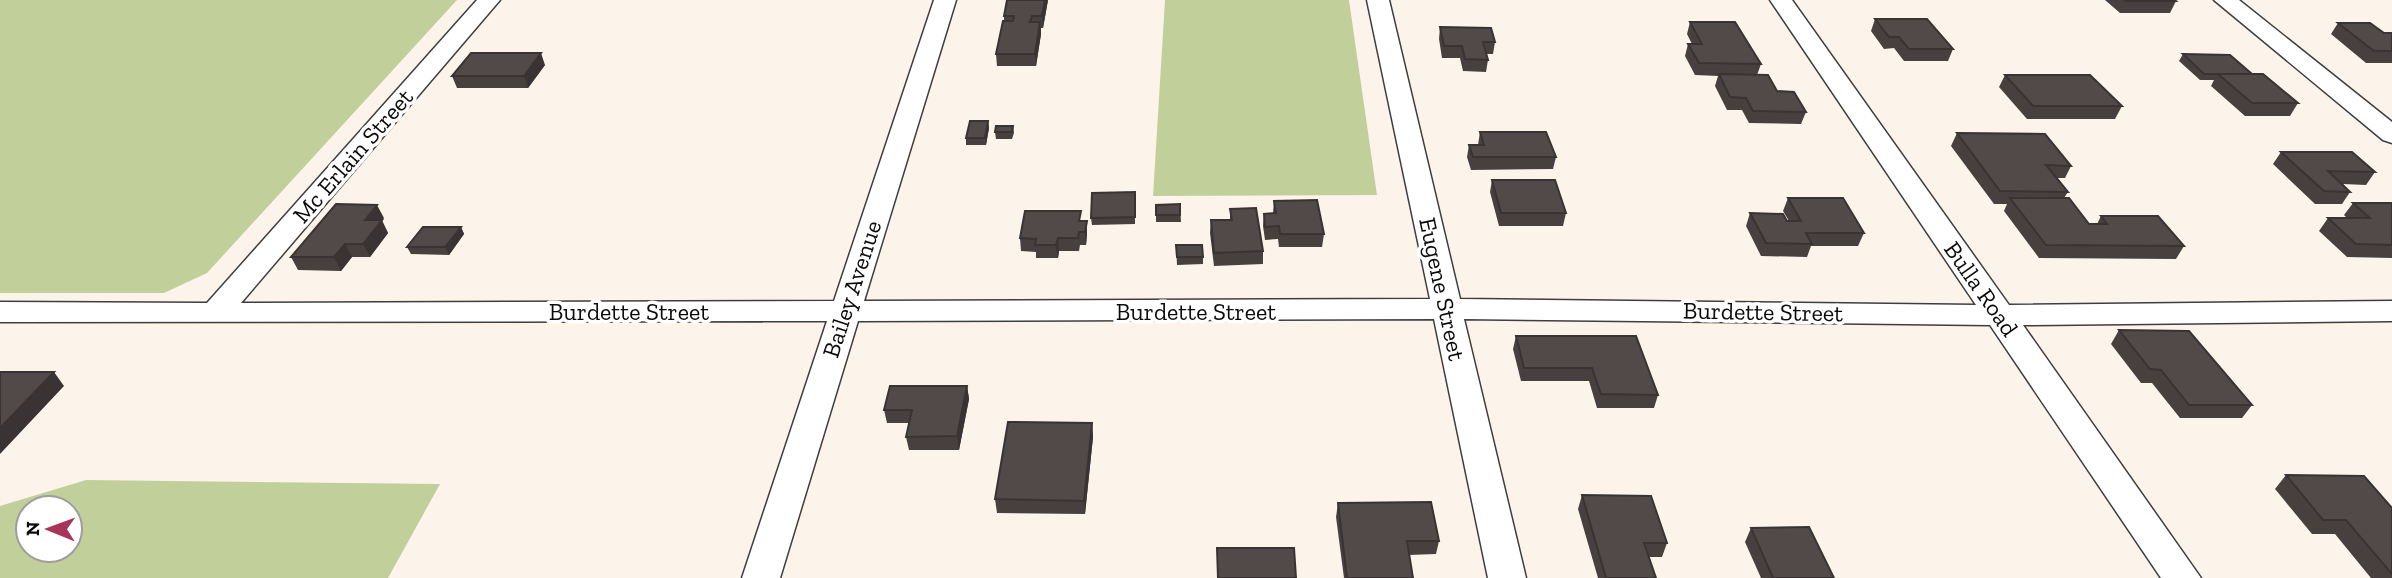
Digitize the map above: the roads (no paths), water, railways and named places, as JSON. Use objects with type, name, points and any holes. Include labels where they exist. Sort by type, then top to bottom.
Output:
[{"type":"street","name":"Mc Erlain Street","points":[[216,312],[489,0]]},
{"type":"street","name":"Bailey Avenue","points":[[761,578],[945,0]]},
{"type":"street","name":"Eugene Street","points":[[1378,0],[1507,578]]},
{"type":"street","name":"Bulla Road","points":[[1781,0],[2182,578]]},
{"type":"street","points":[[2225,0],[2392,135]]},
{"type":"street","name":"Burdette Street","points":[[0,312],[1446,309],[1998,315],[2392,311]]}]
